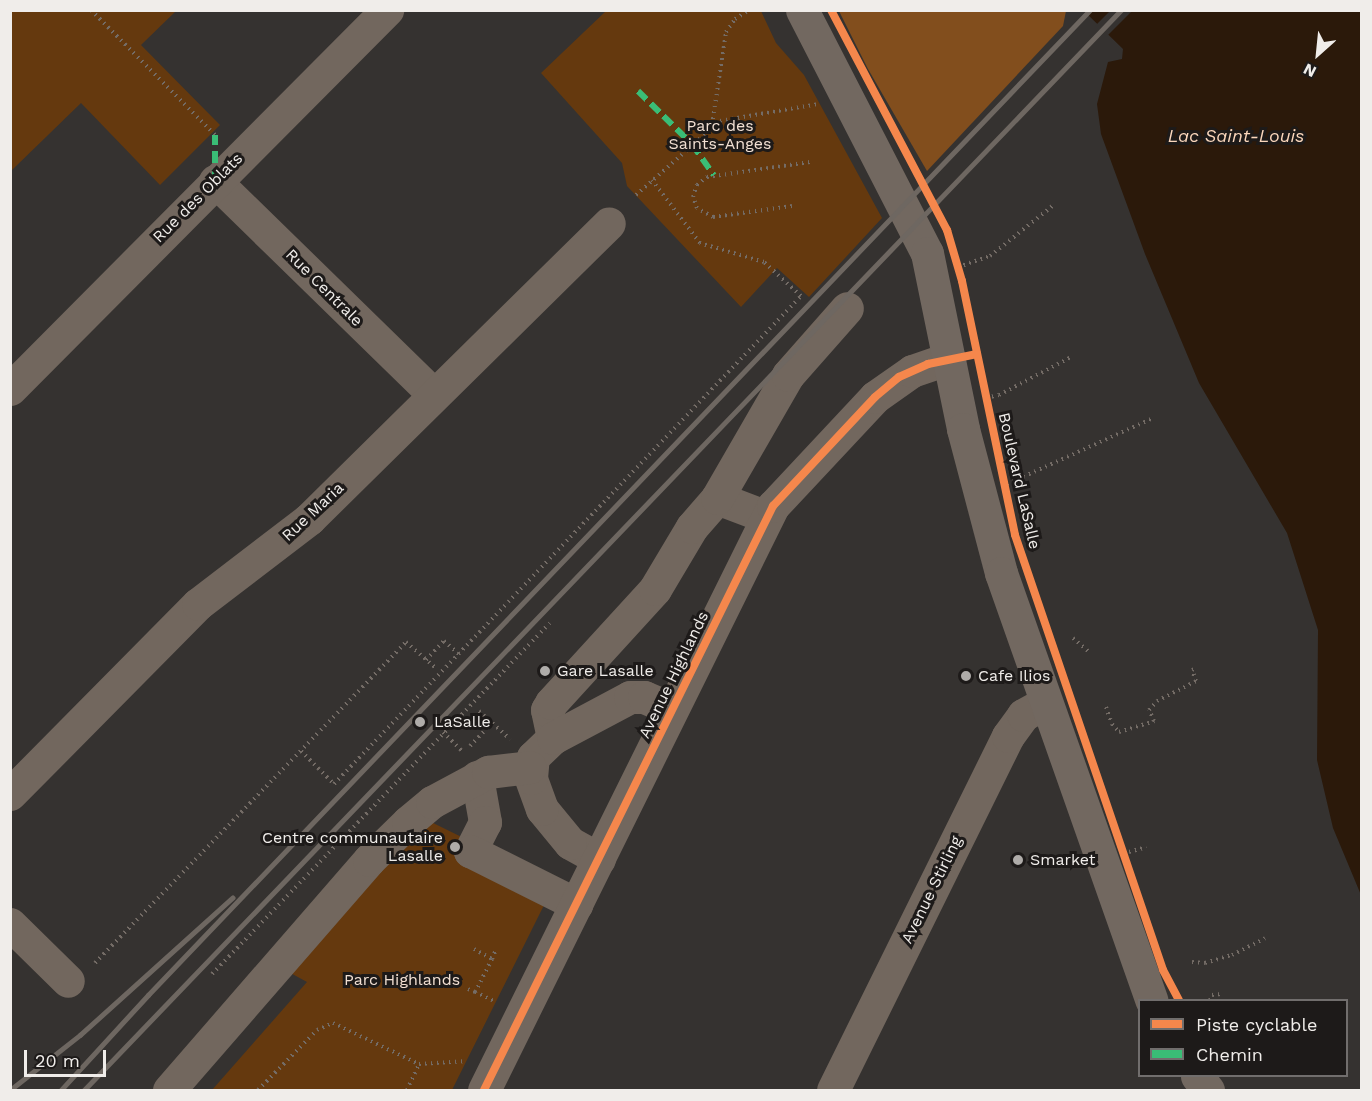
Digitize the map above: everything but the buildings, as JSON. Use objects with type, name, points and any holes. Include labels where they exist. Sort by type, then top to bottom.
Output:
[{"type":"main road","points":[[802,10],[842,94],[919,235],[933,276],[949,358],[1000,573],[1151,999]]},
{"type":"main road","points":[[1198,1077],[1208,1090]]},
{"type":"street","name":"Rue des Oblats","points":[[10,389],[387,10]]},
{"type":"street","name":"Rue Centrale","points":[[215,181],[434,395]]},
{"type":"street","name":"Rue Maria","points":[[10,794],[198,604],[309,519],[609,224]]},
{"type":"street","points":[[553,738],[547,710],[551,703],[637,612],[673,563],[692,527],[717,498],[788,375],[848,308]]},
{"type":"street","name":"Avenue Highlands","points":[[477,1076],[576,904],[767,517],[790,485],[875,397],[912,370],[949,358]]},
{"type":"street","points":[[717,498],[767,517]]},
{"type":"street","points":[[599,859],[570,843],[552,824],[534,795],[530,767],[533,758],[553,738],[630,697],[644,697],[672,709]]},
{"type":"street","name":"Avenue Stirling","points":[[833,1090],[1008,736],[1023,715],[1046,703]]},
{"type":"street","points":[[169,1090],[369,860],[432,802],[477,777],[500,768],[530,767]]},
{"type":"street","points":[[477,777],[485,822],[470,851],[576,904]]},
{"type":"street","points":[[10,924],[68,981]]},
{"type":"path","points":[[91,10],[215,135]]},
{"type":"path","points":[[712,126],[726,32],[735,19],[749,10]]},
{"type":"path","points":[[636,195],[712,126],[731,116],[813,105]]},
{"type":"path","points":[[792,206],[713,217],[697,208],[693,197],[697,185],[707,177],[810,162]]},
{"type":"path","points":[[301,751],[334,784],[801,296],[764,262],[700,243],[652,180]]},
{"type":"path","points":[[954,254],[959,270],[990,256],[1055,204]]},
{"type":"path","points":[[986,398],[999,395],[1071,357]]},
{"type":"path","points":[[1004,488],[1151,419]]},
{"type":"path","points":[[212,974],[550,623]]},
{"type":"path","points":[[1073,638],[1089,652]]},
{"type":"path","points":[[426,660],[444,641],[459,654]]},
{"type":"path","points":[[95,963],[406,642],[436,669]]},
{"type":"path","points":[[1106,707],[1112,724],[1119,732],[1154,721],[1149,710],[1156,701],[1196,681],[1192,670],[1197,668]]},
{"type":"path","points":[[443,732],[463,753],[492,723],[479,711]]},
{"type":"path","points":[[1120,842],[1127,864]]},
{"type":"path","points":[[1124,854],[1146,847]]},
{"type":"path","points":[[1192,962],[1205,963],[1232,955],[1265,938]]},
{"type":"path","points":[[474,949],[492,959]]},
{"type":"path","points":[[475,992],[495,952]]},
{"type":"path","points":[[468,988],[498,1003]]},
{"type":"path","points":[[1210,999],[1212,996],[1221,994]]},
{"type":"path","points":[[258,1090],[326,1024],[338,1025],[419,1064],[477,1076]]},
{"type":"path","points":[[406,1090],[419,1064]]},
{"type":"green space","points":[[11,10],[176,11],[141,45],[220,125],[160,185],[81,103],[11,171]]},
{"type":"green space","name":"Parc des Saints-Anges","points":[[606,11],[761,11],[776,43],[804,75],[882,218],[809,297],[777,268],[741,307],[627,186],[622,163],[541,73]]},
{"type":"green space","name":"Parc Highlands","points":[[427,820],[555,883],[452,1090],[212,1090],[307,982],[285,970]]},
{"type":"shaded area","points":[[839,11],[1066,11],[1063,26],[927,171],[868,69]]},
{"type":"water","name":"Lac Saint-Louis","points":[[1084,11],[1361,11],[1361,895],[1333,828],[1317,760],[1318,630],[1287,533],[1199,383],[1145,254],[1101,134],[1097,104],[1108,62],[1122,59],[1123,49]]},
{"type":"pier","points":[[1110,11],[1132,11],[1106,37],[1095,26]]},
{"type":"railway","points":[[61,1090],[148,995],[1090,10]]},
{"type":"railway","points":[[84,1090],[1121,10]]},
{"type":"railway","points":[[10,1090],[80,1035],[232,898]]},
{"type":"marked path","points":[[638,91],[692,144],[714,175]]},
{"type":"marked path","points":[[215,135],[215,181]]},
{"type":"cycle path","name":"Boulevard LaSalle","points":[[831,10],[947,230],[962,281],[1015,535],[1163,970],[1178,999]]},
{"type":"cycle path","points":[[484,1090],[773,506],[875,397],[899,377],[928,364],[977,354]]},
{"type":"place","name":"Gare Lasalle","points":[[545,671]]},
{"type":"place","name":"Cafe Ilios","points":[[966,676]]},
{"type":"place","name":"LaSalle","points":[[420,722]]},
{"type":"place","name":"Centre communautaire Lasalle","points":[[455,847]]},
{"type":"place","name":"Smarket","points":[[1018,860]]}]
